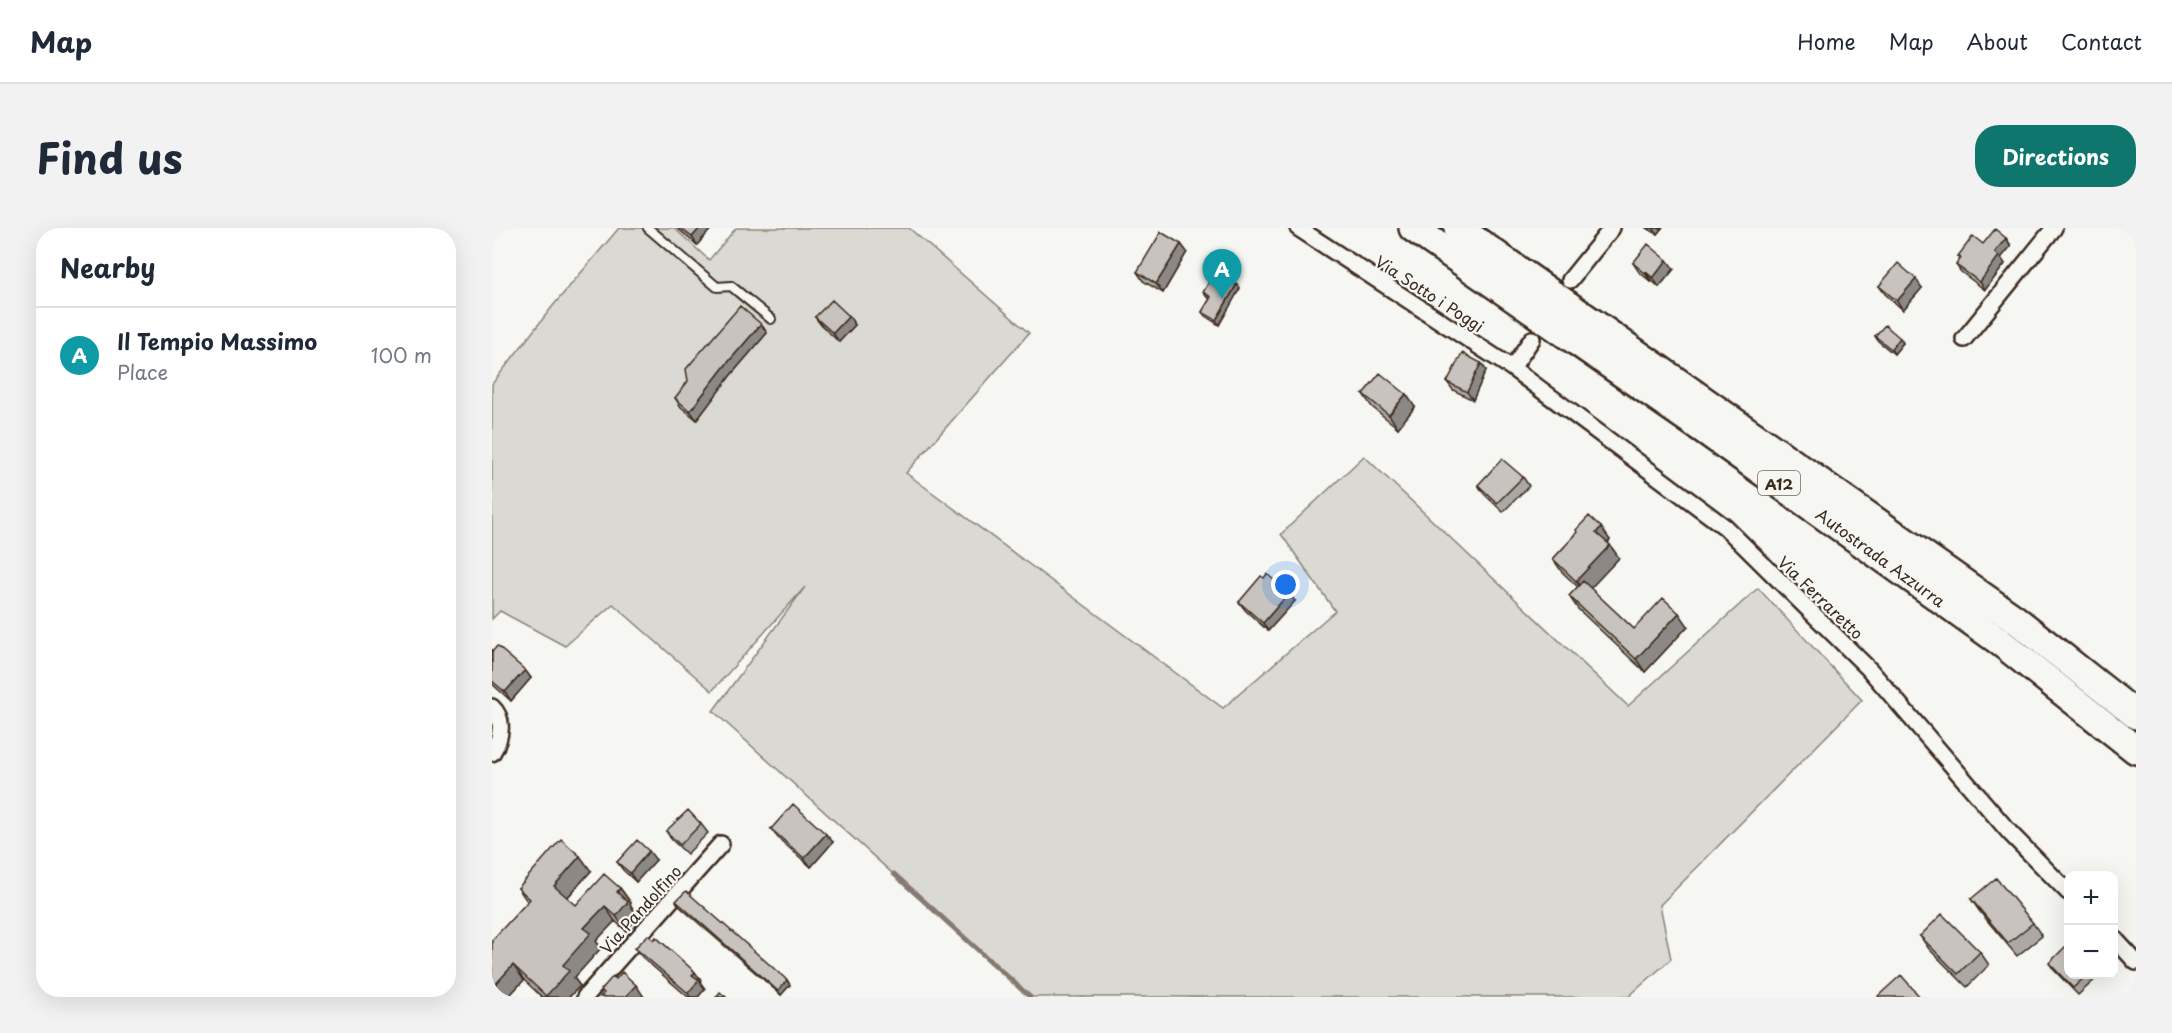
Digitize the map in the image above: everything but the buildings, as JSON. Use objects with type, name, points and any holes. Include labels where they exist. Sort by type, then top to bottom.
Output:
[{"type":"highway","name":"Autostrada Azzurra","points":[[1413,228],[1707,432],[1999,641],[2136,750]]},
{"type":"highway","name":"Autostrada Azzurra","points":[[1458,228],[2015,620],[2136,715]]},
{"type":"street","name":"Via Sotto i Poggi","points":[[1298,228],[1512,368]]},
{"type":"street","points":[[1570,280],[1612,228]]},
{"type":"street","points":[[1964,339],[2054,228]]},
{"type":"street","points":[[1512,368],[1532,339]]},
{"type":"street","name":"Via Ferraretto","points":[[1512,368],[1725,527],[1869,669],[2010,833],[2064,888]]},
{"type":"street","points":[[492,707],[497,712],[501,728],[492,753]]},
{"type":"street","name":"Via Pandolfino","points":[[585,997],[721,844]]},
{"type":"street","points":[[2118,942],[2136,962]]},
{"type":"lane","points":[[648,228],[717,287],[731,286],[771,319]]},
{"type":"shaded area","points":[[619,228],[674,228],[709,260],[736,228],[909,228],[1029,333],[906,473],[1223,708],[1335,611],[1281,534],[1364,456],[1628,706],[1758,588],[1862,700],[1660,905],[1671,959],[1628,997],[1029,997],[713,711],[805,587],[712,691],[613,604],[565,646],[500,611],[492,619],[492,384],[552,307]]},
{"type":"waterway","points":[[894,874],[1030,997]]},
{"type":"place","name":"Il Tempio Massimo","points":[[1222,299]]}]
